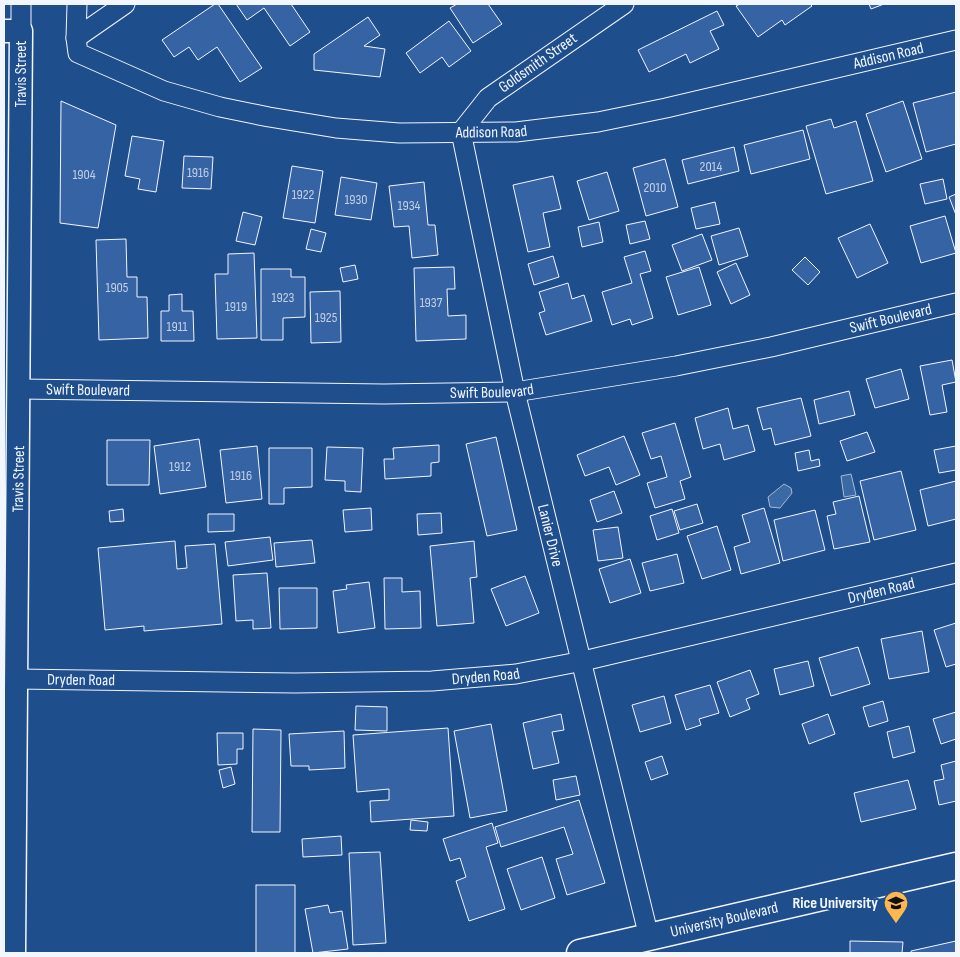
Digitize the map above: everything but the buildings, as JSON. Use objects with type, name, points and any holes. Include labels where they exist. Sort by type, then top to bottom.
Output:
[{"type":"main road","name":"University Boulevard","points":[[580,953],[956,866]]},
{"type":"street","name":"Travis Street","points":[[14,953],[10,679],[20,390],[12,31],[21,4]]},
{"type":"street","points":[[76,38],[77,4]]},
{"type":"street","points":[[76,38],[125,4]]},
{"type":"street","name":"Goldsmith Street","points":[[461,132],[488,98],[624,4]]},
{"type":"street","name":"Addison Road","points":[[76,38],[78,53],[164,91],[220,107],[336,128],[399,133],[516,132],[598,122],[666,108],[956,40]]},
{"type":"street","name":"Lanier Drive","points":[[461,132],[515,392],[583,661],[649,937]]},
{"type":"street","name":"Swift Boulevard","points":[[20,390],[384,394],[515,392],[676,366],[772,347],[956,303]]},
{"type":"street","name":"Dryden Road","points":[[10,679],[295,683],[432,681],[516,674],[583,661],[956,573]]},
{"type":"water","points":[[851,474],[856,495],[844,497],[841,476]]},
{"type":"water","points":[[784,484],[791,488],[792,493],[780,508],[770,507],[768,497]]},
{"type":"place","name":"Rice University","points":[[896,924]]}]
